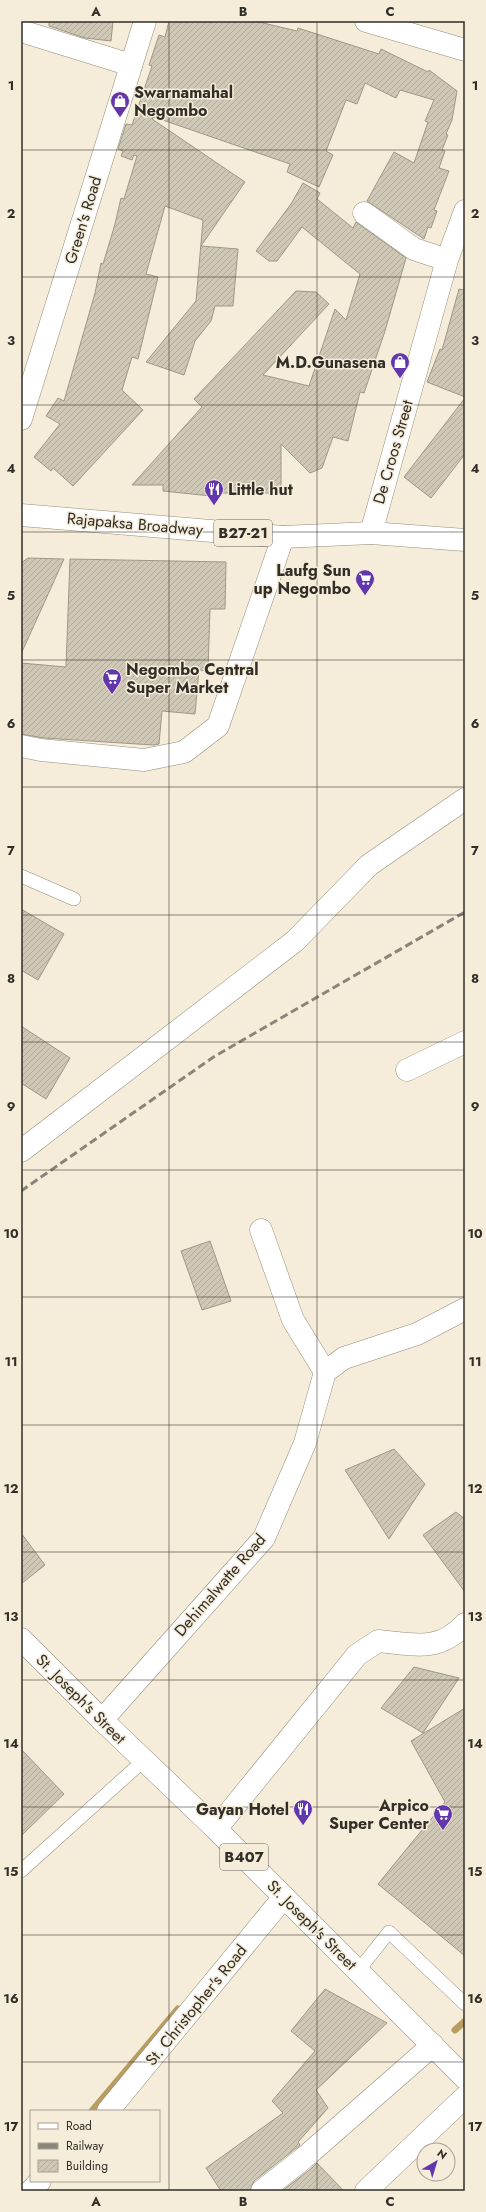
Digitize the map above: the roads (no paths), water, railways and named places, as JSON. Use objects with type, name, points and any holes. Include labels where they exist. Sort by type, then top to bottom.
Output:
[{"type":"street","name":"Green's Road","points":[[21,419],[145,21]]},
{"type":"street","points":[[366,21],[465,50]]},
{"type":"street","points":[[21,31],[131,65]]},
{"type":"street","name":"De Croos Street","points":[[370,533],[447,260],[465,211]]},
{"type":"street","points":[[364,213],[414,248],[447,260]]},
{"type":"street","name":"Rajapaksa Broadway","points":[[21,515],[283,537],[370,533],[465,540]]},
{"type":"street","points":[[21,746],[42,750],[144,760],[184,752],[218,726],[283,537]]},
{"type":"street","points":[[21,1151],[296,942],[369,864],[465,799]]},
{"type":"street","points":[[407,1070],[465,1042]]},
{"type":"street","points":[[261,1230],[293,1320],[325,1372],[344,1358],[417,1334],[465,1309]]},
{"type":"street","name":"Dehimalwatte Road","points":[[102,1720],[264,1538],[305,1443],[325,1372]]},
{"type":"street","points":[[216,1829],[357,1656],[378,1641],[431,1645],[454,1636],[465,1624]]},
{"type":"street","name":"St. Joseph's Street","points":[[21,1639],[143,1760],[216,1829],[465,2078]]},
{"type":"street","name":"St. Christopher's Road","points":[[109,2110],[284,1897]]},
{"type":"street","points":[[262,2191],[304,2158],[433,2045]]},
{"type":"street","points":[[366,2191],[465,2097]]},
{"type":"street","points":[[31,2191],[39,2182]]},
{"type":"lane","points":[[21,876],[74,899]]},
{"type":"lane","points":[[21,1872],[143,1760]]},
{"type":"lane","points":[[358,1971],[388,1932],[465,2004]]},
{"type":"waterway","points":[[93,2110],[178,2009]]},
{"type":"waterway","points":[[455,2030],[465,2021]]},
{"type":"railway","points":[[21,1191],[215,1056],[465,912]]},
{"type":"place","name":"Swarnamahal Negombo","points":[[120,118]]},
{"type":"place","name":"M.D.Gunasena","points":[[400,379]]},
{"type":"place","name":"Little hut","points":[[214,506]]},
{"type":"place","name":"Laufg Sun up Negombo","points":[[365,596]]},
{"type":"place","name":"Negombo Central Super Market","points":[[112,695]]},
{"type":"place","name":"Gayan Hotel","points":[[303,1826]]},
{"type":"place","name":"Arpico Super Center","points":[[443,1831]]}]
